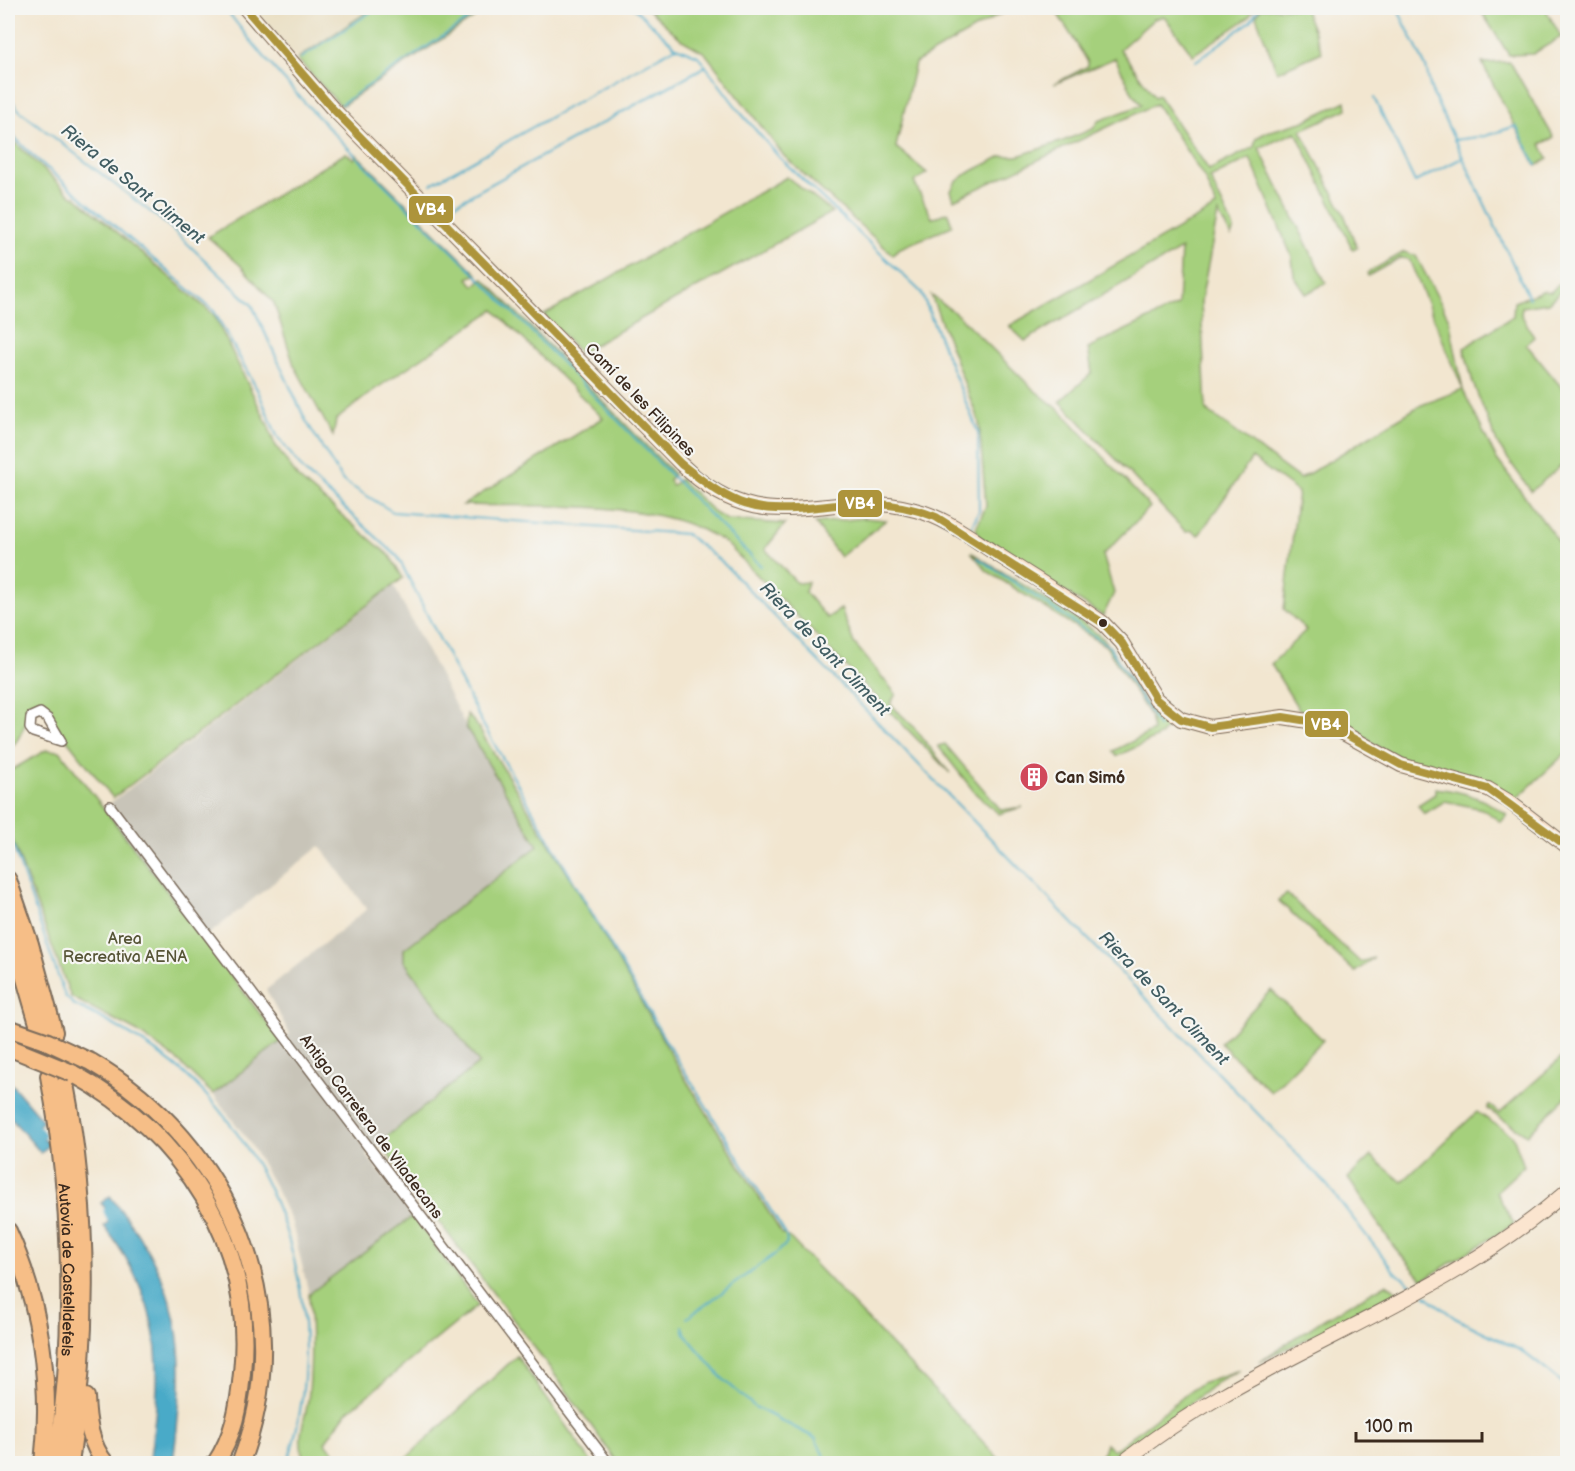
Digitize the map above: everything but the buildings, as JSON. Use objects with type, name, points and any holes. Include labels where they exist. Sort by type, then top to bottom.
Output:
[{"type":"highway","points":[[8,880],[30,944],[47,1030],[8,920]]},
{"type":"highway","points":[[8,1028],[48,1042],[91,1062],[133,1088],[184,1136],[218,1185],[242,1235],[258,1294],[262,1360],[254,1422],[240,1464]]},
{"type":"highway","points":[[8,1052],[68,1078],[97,1086],[129,1110],[170,1147],[202,1192],[225,1242],[241,1306],[243,1364],[236,1418],[229,1440],[215,1464]]},
{"type":"highway","name":"Autovia de Castelldefels","points":[[50,1076],[63,1172],[70,1301],[65,1392],[56,1464]]},
{"type":"highway","name":"Autovia de Castelldefels","points":[[68,1078],[82,1238],[82,1344],[70,1464]]},
{"type":"highway","points":[[8,1231],[24,1272],[42,1348],[46,1380],[44,1464]]},
{"type":"highway","points":[[82,1344],[91,1433],[94,1446],[106,1464]]},
{"type":"main road","name":"Camí de les Filipines","points":[[245,8],[332,108],[681,464],[708,487],[739,502],[773,510],[878,505],[922,512],[956,528],[1064,596],[1113,633],[1131,655],[1156,699],[1181,719],[1210,727],[1283,717],[1327,724],[1401,765],[1488,789],[1508,801],[1568,847]]},
{"type":"main road","points":[[1121,1464],[1185,1417],[1228,1390],[1432,1284],[1510,1235],[1568,1190]]},
{"type":"street","name":"Antiga Carretera de Viladecans","points":[[110,806],[609,1464]]},
{"type":"shaded area","points":[[255,8],[373,8],[297,59]]},
{"type":"shaded area","points":[[394,586],[466,727],[538,846],[404,949],[487,1062],[366,1154],[413,1216],[309,1294],[292,1223],[276,1189],[250,1143],[213,1094],[290,1034],[266,990],[367,909],[320,846],[204,938],[104,808]]},
{"type":"green space","points":[[373,8],[489,8],[341,106],[297,59]]},
{"type":"green space","points":[[647,8],[1011,8],[915,63],[896,147],[927,173],[914,182],[932,218],[948,212],[952,226],[898,249],[893,255],[784,156],[705,53],[682,40]]},
{"type":"green space","points":[[1054,8],[1255,8],[1248,18],[1193,55],[1164,16],[1154,19],[1120,49],[1155,97],[1158,95],[1209,170],[1254,147],[1256,138],[1267,132],[1302,122],[1346,101],[1347,109],[1301,130],[1344,214],[1357,248],[1353,250],[1296,132],[1259,148],[1326,283],[1306,294],[1294,276],[1292,257],[1250,158],[1210,178],[1234,229],[1231,236],[1218,213],[1201,301],[1206,410],[1300,479],[1419,406],[1463,389],[1496,458],[1567,553],[1567,752],[1515,800],[1471,776],[1424,767],[1389,754],[1350,728],[1299,710],[1271,664],[1306,630],[1284,609],[1298,492],[1252,458],[1199,535],[1190,530],[1186,532],[1060,401],[1092,373],[1088,348],[1178,305],[1181,249],[1025,341],[1009,326],[1216,207],[1205,179],[1156,104],[954,200],[951,191],[955,183],[968,173],[1002,156],[1018,156],[1063,141],[1093,129],[1098,121],[1142,105],[1133,94],[1115,58],[1054,84],[1088,66],[1088,62]]},
{"type":"green space","points":[[1261,8],[1307,8],[1305,10],[1322,52],[1277,72],[1256,16]]},
{"type":"green space","points":[[1479,8],[1545,8],[1561,37],[1533,54],[1509,55]]},
{"type":"green space","points":[[1510,62],[1554,138],[1541,144],[1548,159],[1536,166],[1482,63]]},
{"type":"green space","points":[[8,136],[72,196],[76,197],[214,315],[268,425],[274,443],[298,478],[390,556],[403,578],[113,798],[38,703],[29,715],[21,734],[8,749]]},
{"type":"green space","points":[[346,153],[354,159],[356,154],[477,274],[468,278],[474,286],[483,278],[674,474],[669,480],[672,486],[680,479],[715,513],[727,520],[785,524],[765,549],[797,583],[808,582],[805,592],[827,618],[841,609],[854,643],[896,694],[890,704],[913,726],[950,773],[726,543],[710,534],[669,518],[641,512],[580,507],[463,505],[603,418],[494,310],[374,390],[336,420],[333,436],[294,365],[274,303],[240,265],[208,237]]},
{"type":"green space","points":[[787,177],[832,212],[580,353],[544,315]]},
{"type":"green space","points":[[1404,252],[1416,256],[1449,319],[1463,388],[1409,259],[1400,258],[1368,276],[1367,273]]},
{"type":"green space","points":[[1567,275],[1567,285],[1548,303],[1522,307],[1521,314],[1534,337],[1526,344],[1567,394],[1567,461],[1531,491],[1498,445],[1473,383],[1464,348],[1513,316],[1514,302],[1542,291],[1551,292]]},
{"type":"green space","points":[[931,295],[959,316],[1033,389],[1062,412],[1150,507],[1103,555],[1114,593],[1103,616],[979,537],[976,528],[986,506],[979,422]]},
{"type":"green space","points":[[865,518],[886,520],[840,557],[815,523]]},
{"type":"green space","points":[[971,552],[1085,624],[1105,640],[1148,706],[1167,727],[1160,736],[1117,756],[1113,751],[1153,731],[1150,716],[1106,646],[987,571]]},
{"type":"green space","points":[[467,714],[476,724],[574,884],[680,1070],[782,1234],[790,1238],[1003,1463],[618,1463],[547,1364],[392,1160],[380,1142],[479,1063],[404,961],[404,949],[538,846],[466,727]]},
{"type":"green space","points":[[945,744],[1001,810],[1023,807],[999,814],[976,794],[938,746]]},
{"type":"green space","name":"Area Recreativa AENA","points":[[46,750],[60,751],[281,1041],[213,1094],[178,1061],[138,1032],[71,997],[8,828],[8,772]]},
{"type":"green space","points":[[1435,788],[1473,796],[1507,815],[1501,822],[1482,809],[1445,801],[1424,814],[1418,805],[1435,794]]},
{"type":"green space","points":[[1287,894],[1360,962],[1374,958],[1355,972],[1278,900]]},
{"type":"green space","points":[[1271,990],[1323,1040],[1271,1092],[1220,1043]]},
{"type":"green space","points":[[1567,1053],[1567,1096],[1527,1135],[1487,1109],[1489,1105],[1499,1113]]},
{"type":"green space","points":[[1477,1112],[1513,1136],[1524,1166],[1496,1192],[1514,1224],[1423,1280],[1394,1247],[1348,1178],[1371,1156],[1402,1182]]},
{"type":"green space","points":[[413,1216],[478,1305],[346,1413],[325,1442],[343,1463],[305,1463],[301,1435],[310,1379],[309,1294]]},
{"type":"green space","points":[[1386,1284],[1400,1293],[1259,1362],[1324,1319]]},
{"type":"green space","points":[[517,1356],[592,1463],[401,1463]]},
{"type":"green space","points":[[1240,1370],[1220,1380],[1113,1463],[1090,1464],[1103,1453],[1106,1444],[1113,1451],[1201,1383]]},
{"type":"water","points":[[9,1081],[43,1121],[35,1129],[49,1145],[41,1153],[8,1115]]},
{"type":"water","points":[[110,1196],[154,1261],[167,1291],[175,1322],[180,1386],[173,1463],[149,1463],[156,1398],[155,1339],[149,1311],[139,1283],[124,1255],[104,1226],[113,1217],[101,1203]]},
{"type":"waterway","points":[[225,8],[254,45],[317,116],[761,566]]},
{"type":"waterway","points":[[301,58],[377,8]]},
{"type":"waterway","points":[[341,104],[485,8]]},
{"type":"waterway","points":[[634,8],[676,47],[698,56],[740,112],[780,158],[921,292],[978,432],[979,511],[971,528]]},
{"type":"waterway","points":[[1196,61],[1251,21],[1259,8]]},
{"type":"waterway","points":[[1397,8],[1426,67],[1431,90],[1529,298]]},
{"type":"waterway","points":[[431,184],[676,47]]},
{"type":"waterway","points":[[455,204],[706,66]]},
{"type":"waterway","name":"Riera de Sant Climent","points":[[8,96],[20,111],[170,227],[252,305],[306,421],[343,481],[393,512],[686,534],[724,564],[1327,1185],[1394,1271],[1415,1288]]},
{"type":"waterway","points":[[1374,98],[1415,182],[1462,158]]},
{"type":"waterway","points":[[1454,140],[1485,136],[1516,126],[1536,165]]},
{"type":"waterway","points":[[8,131],[32,155],[214,311],[258,391],[277,436],[304,471],[398,557],[481,721],[664,1038],[786,1235],[787,1243],[778,1252],[687,1318]]},
{"type":"waterway","points":[[978,558],[1109,646],[1159,727]]},
{"type":"waterway","points":[[8,831],[65,996],[73,1004],[145,1044],[185,1074],[222,1113],[252,1157],[276,1204],[293,1254],[302,1306],[305,1359],[300,1412],[287,1464]]},
{"type":"waterway","points":[[27,1119],[41,1135]]},
{"type":"waterway","points":[[108,1211],[117,1229]]},
{"type":"waterway","name":"Riera de Sant Climent","points":[[1425,1295],[1455,1318],[1522,1351],[1568,1387]]},
{"type":"waterway","points":[[683,1326],[685,1334],[722,1378],[755,1407],[815,1438],[828,1464]]},
{"type":"transit line","name":"VB4","points":[[245,8],[332,108],[681,464],[716,490],[739,502],[766,508],[794,509],[872,504],[905,508],[936,517],[1103,623],[1122,643],[1156,699],[1181,719],[1210,727],[1283,717],[1327,724],[1401,765],[1488,789],[1568,847]]},
{"type":"place","name":"Can Simó","points":[[1034,777]]}]
